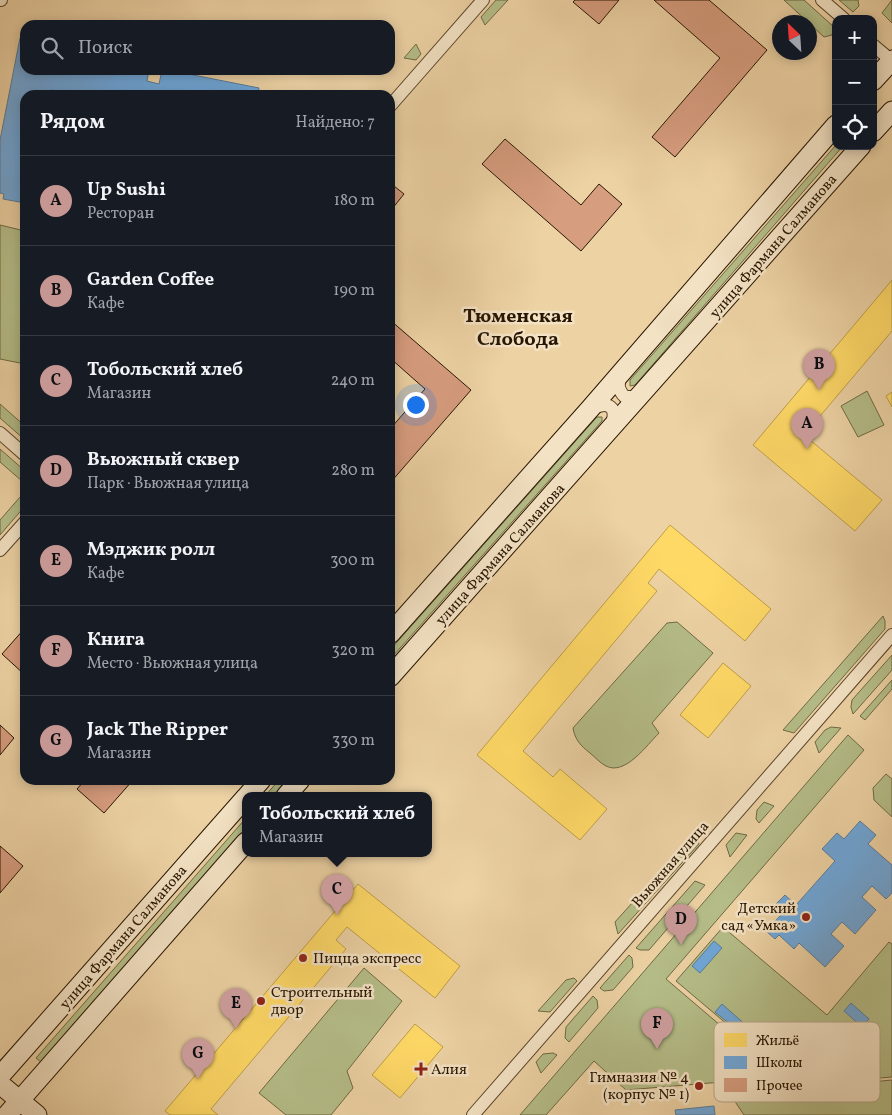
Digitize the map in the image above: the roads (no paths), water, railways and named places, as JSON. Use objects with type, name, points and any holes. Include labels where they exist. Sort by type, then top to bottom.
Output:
[{"type":"street","points":[[395,100],[483,0]]},
{"type":"street","points":[[822,0],[839,15]]},
{"type":"street","points":[[877,48],[892,61],[877,78]]},
{"type":"street","points":[[877,128],[892,111]]},
{"type":"street","name":"улица Фармана Салманова","points":[[395,628],[832,130]]},
{"type":"street","name":"улица Фармана Салманова","points":[[395,671],[857,150]]},
{"type":"street","points":[[622,371],[618,385],[620,392],[625,397],[633,398],[644,391]]},
{"type":"street","points":[[588,410],[601,404],[608,405],[614,410],[615,418],[610,431]]},
{"type":"street","points":[[0,433],[20,451]]},
{"type":"street","points":[[0,550],[20,528]]},
{"type":"street","name":"Вьюжная улица","points":[[473,1115],[892,634]]},
{"type":"street","name":"улица Фармана Салманова","points":[[0,1076],[242,802]]},
{"type":"street","name":"улица Фармана Салманова","points":[[7,1115],[242,847]]},
{"type":"street","points":[[0,1084],[36,1115]]},
{"type":"place","name":"Garden Coffee","points":[[819,390]]},
{"type":"place","name":"Up Sushi","points":[[807,449]]},
{"type":"place","name":"Тобольский хлеб","points":[[337,915]]},
{"type":"place","name":"Детский сад «Умка»","points":[[806,917]]},
{"type":"place","name":"Вьюжный сквер","points":[[681,945]]},
{"type":"place","name":"Пицца экспресс","points":[[303,958]]},
{"type":"place","name":"Строительный двор","points":[[261,1001]]},
{"type":"place","name":"Мэджик ролл","points":[[236,1029]]},
{"type":"place","name":"Книга","points":[[657,1049]]},
{"type":"place","name":"Алия","points":[[421,1069]]},
{"type":"place","name":"Jack The Ripper","points":[[198,1079]]},
{"type":"place","name":"Гимназия № 4 (корпус № 1)","points":[[699,1086]]},
{"type":"district","name":"Тюменская Слобода","points":[[518,326]]}]
